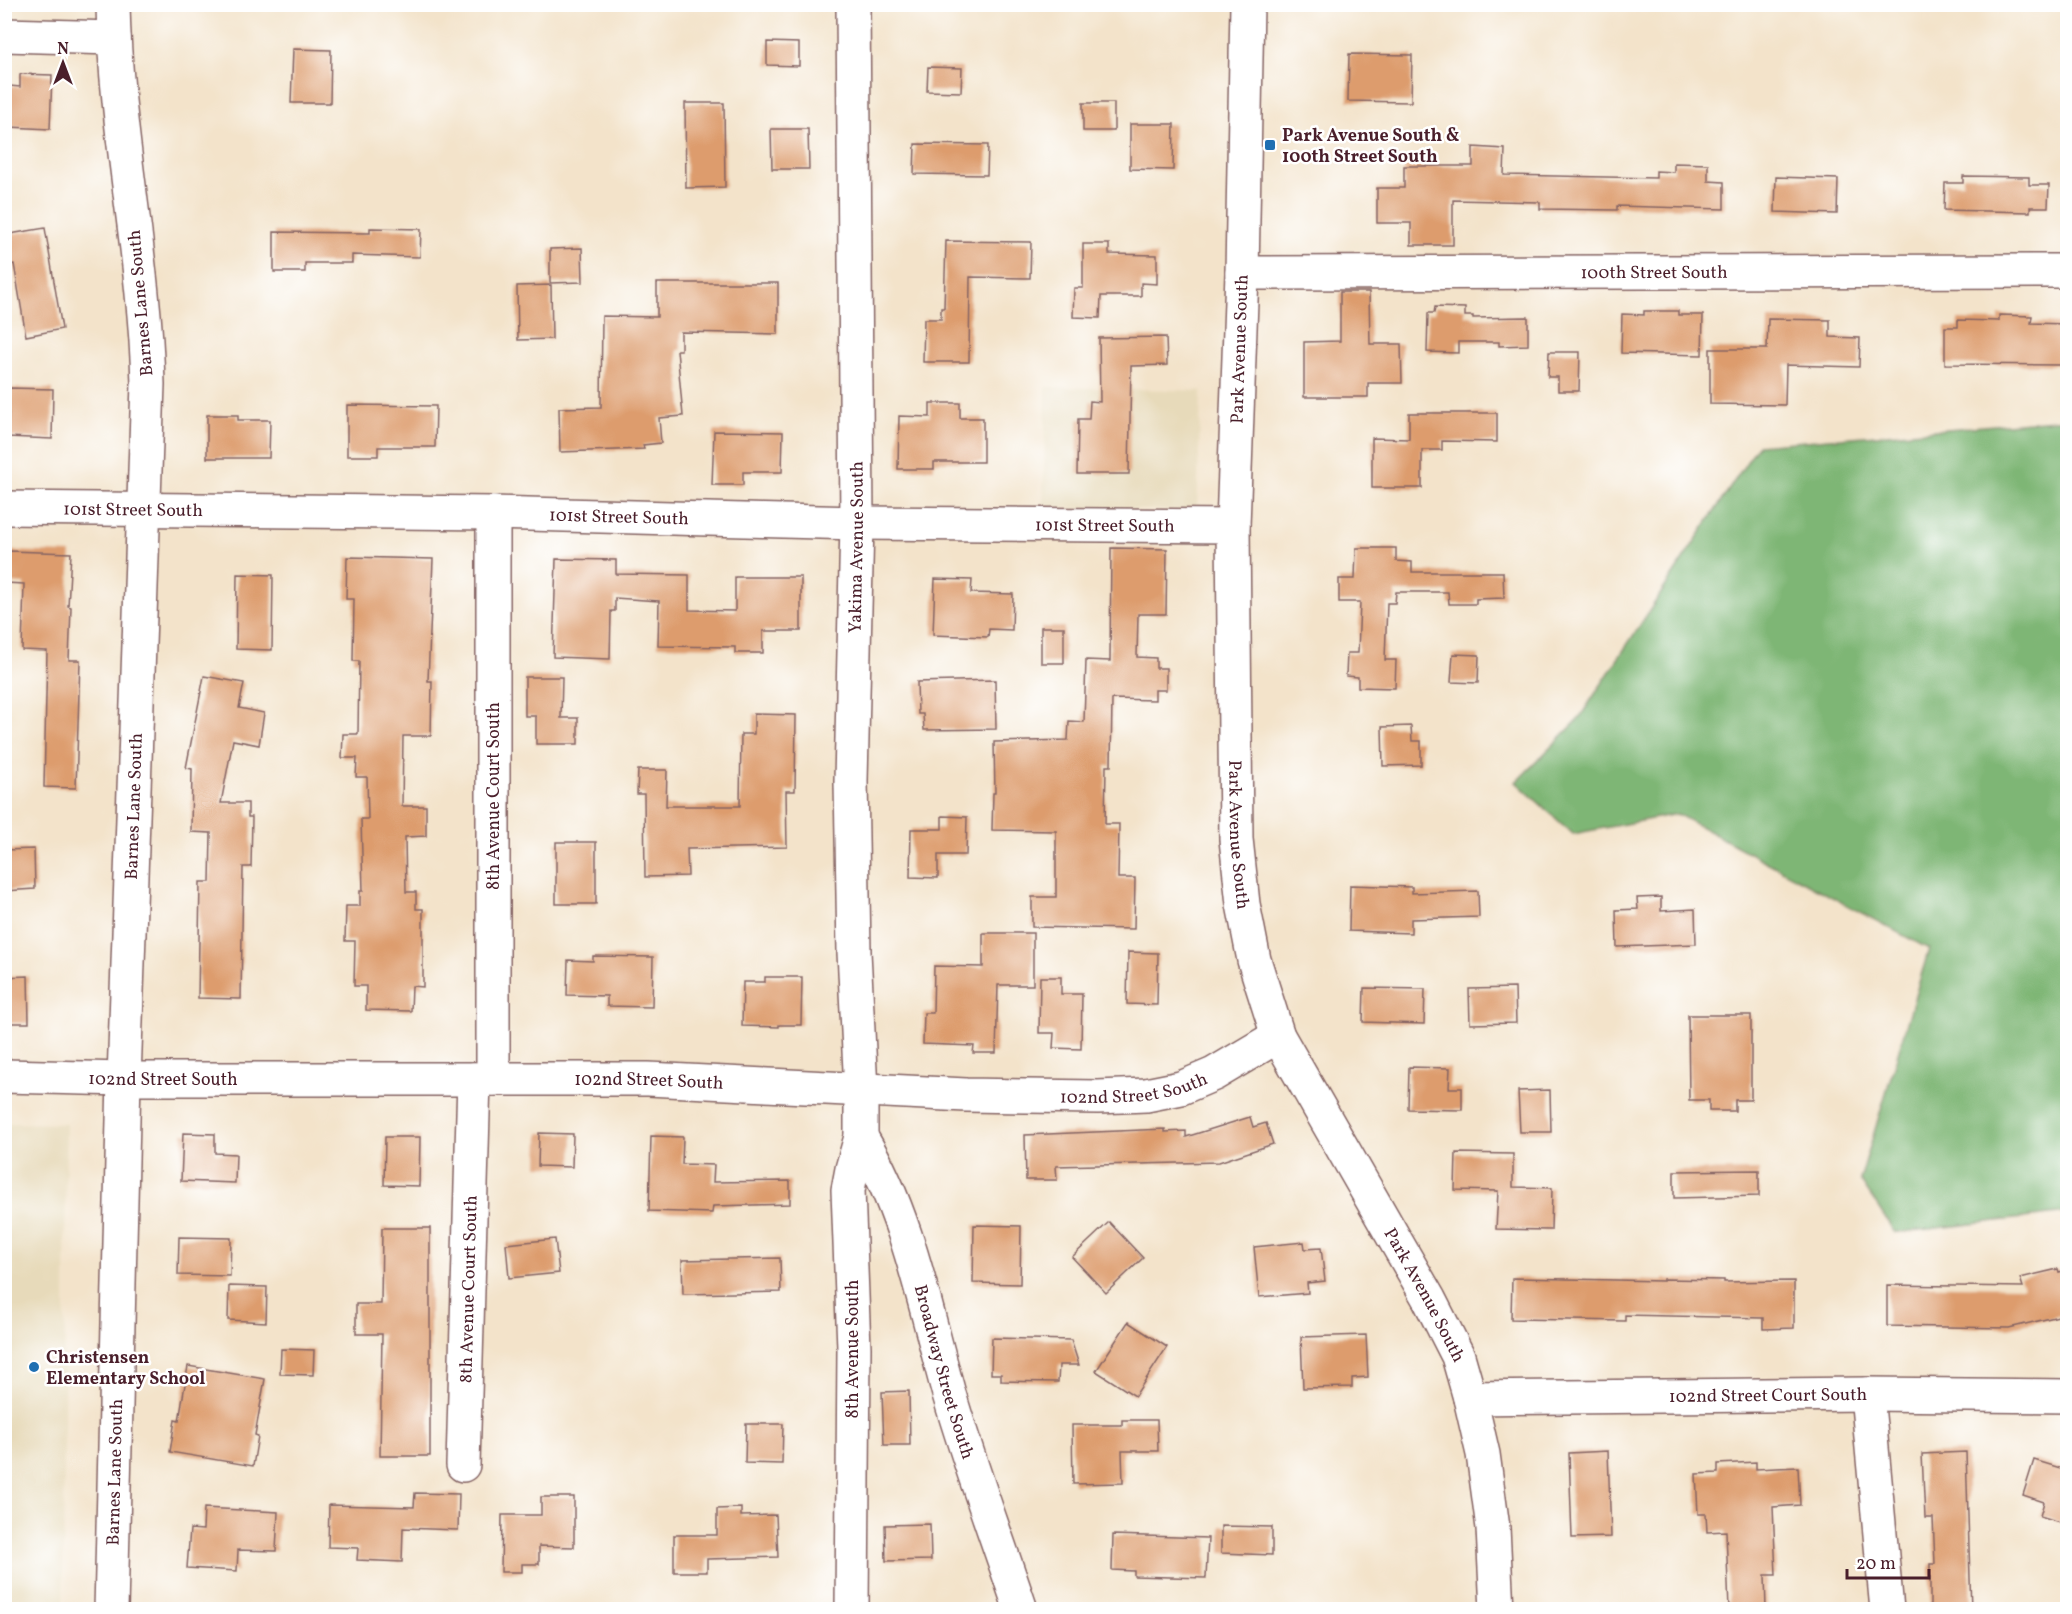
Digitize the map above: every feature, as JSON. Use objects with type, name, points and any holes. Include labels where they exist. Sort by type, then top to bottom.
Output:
[{"type":"street","name":"Barnes Lane South","points":[[111,1610],[123,1078],[148,384],[147,334],[123,140],[113,4]]},
{"type":"street","name":"Yakima Avenue South","points":[[853,4],[857,523],[852,781],[854,952],[861,1090]]},
{"type":"street","name":"Park Avenue South","points":[[1247,4],[1242,273],[1233,526],[1236,839],[1239,879],[1254,960],[1278,1036],[1429,1299],[1458,1356],[1483,1454],[1493,1528],[1497,1610]]},
{"type":"street","points":[[4,35],[114,38]]},
{"type":"street","name":"100th Street South","points":[[1242,273],[2067,271]]},
{"type":"street","name":"101st Street South","points":[[4,508],[493,513],[857,523],[1233,526]]},
{"type":"street","name":"8th Avenue Court South","points":[[464,1465],[483,1079],[493,513]]},
{"type":"street","name":"102nd Street South","points":[[4,1076],[648,1079],[1032,1097],[1146,1095],[1182,1088],[1214,1074],[1278,1036]]},
{"type":"street","name":"8th Avenue South","points":[[852,1610],[854,1348],[848,1190],[861,1137],[861,1090]]},
{"type":"street","name":"Broadway Street South","points":[[861,1137],[886,1183],[904,1233],[950,1397],[1021,1610]]},
{"type":"street","points":[[1867,1394],[1887,1610]]},
{"type":"street","name":"102nd Street Court South","points":[[1470,1398],[1867,1394],[2067,1396]]},
{"type":"shaded area","points":[[1046,387],[1201,391],[1197,511],[1043,507]]},
{"type":"shaded area","name":"Christensen Elementary School","points":[[5,1123],[66,1124],[63,1609],[5,1609]]},
{"type":"green space","points":[[2067,419],[2067,1213],[1895,1233],[1860,1180],[1929,949],[1677,814],[1573,834],[1516,782],[1578,720],[1758,445]]},
{"type":"building","points":[[767,42],[799,43],[799,66],[767,65]]},
{"type":"building","points":[[293,49],[331,50],[330,103],[291,103]]},
{"type":"building","points":[[1349,54],[1412,55],[1411,102],[1348,101]]},
{"type":"building","points":[[928,67],[962,68],[961,92],[927,91]]},
{"type":"building","points":[[20,74],[52,75],[50,129],[9,127],[10,86],[20,87]]},
{"type":"building","points":[[685,103],[724,103],[725,187],[686,188]]},
{"type":"building","points":[[1083,103],[1114,103],[1114,131],[1083,131]]},
{"type":"building","points":[[1130,124],[1174,124],[1173,170],[1130,169]]},
{"type":"building","points":[[771,129],[808,129],[809,169],[772,169]]},
{"type":"building","points":[[915,144],[988,145],[987,175],[914,174]]},
{"type":"building","points":[[1473,147],[1505,149],[1504,175],[1656,178],[1656,171],[1674,172],[1674,163],[1708,164],[1708,181],[1724,182],[1724,209],[1617,206],[1617,210],[1540,209],[1540,202],[1453,200],[1453,245],[1411,245],[1411,223],[1377,223],[1377,188],[1404,188],[1404,166],[1473,166]]},
{"type":"building","points":[[1963,176],[2029,177],[2029,185],[2049,185],[2048,207],[2030,207],[2030,212],[1944,210],[1945,183],[1963,183]]},
{"type":"building","points":[[1776,177],[1838,179],[1837,214],[1775,212]]},
{"type":"building","points":[[45,228],[62,329],[26,336],[14,264],[4,265],[4,235]]},
{"type":"building","points":[[370,228],[421,229],[420,257],[352,255],[352,263],[305,263],[305,272],[274,272],[274,232],[370,233]]},
{"type":"building","points":[[946,241],[1031,242],[1030,278],[970,277],[969,362],[923,362],[924,319],[941,319],[941,308],[944,308]]},
{"type":"building","points":[[1083,244],[1109,244],[1109,254],[1157,255],[1157,284],[1141,283],[1141,296],[1101,296],[1100,318],[1073,317],[1074,288],[1083,288]]},
{"type":"building","points":[[582,248],[583,282],[550,283],[550,249]]},
{"type":"building","points":[[657,283],[778,283],[778,334],[681,332],[681,350],[677,350],[683,416],[659,418],[661,443],[643,445],[644,449],[560,452],[559,408],[601,407],[602,316],[657,317]]},
{"type":"building","points":[[551,285],[552,339],[518,340],[517,286]]},
{"type":"building","points":[[1340,292],[1369,292],[1370,344],[1401,344],[1402,383],[1368,383],[1368,397],[1304,397],[1304,342],[1340,341]]},
{"type":"building","points":[[1435,307],[1465,308],[1465,316],[1473,316],[1473,318],[1528,317],[1528,345],[1499,346],[1499,342],[1458,342],[1458,353],[1427,352],[1428,313],[1434,313]]},
{"type":"building","points":[[1644,311],[1678,311],[1678,315],[1703,315],[1702,355],[1621,353],[1622,314],[1644,315]]},
{"type":"building","points":[[1999,315],[2032,316],[2031,323],[2067,324],[2067,365],[1945,364],[1945,327],[1958,327],[1958,320],[1999,321]]},
{"type":"building","points":[[1768,319],[1830,320],[1830,337],[1860,338],[1859,367],[1786,365],[1785,405],[1710,404],[1710,349],[1767,349]]},
{"type":"building","points":[[1166,337],[1167,365],[1131,366],[1129,474],[1077,474],[1078,419],[1089,419],[1090,401],[1100,402],[1099,338]]},
{"type":"building","points":[[1549,352],[1580,352],[1579,391],[1558,391],[1558,377],[1548,377]]},
{"type":"building","points":[[9,388],[53,389],[52,439],[8,437]]},
{"type":"building","points":[[930,403],[960,403],[960,418],[983,418],[983,462],[934,462],[934,469],[898,469],[899,416],[930,417]]},
{"type":"building","points":[[347,405],[436,406],[435,447],[378,447],[378,456],[347,456]]},
{"type":"building","points":[[1409,413],[1497,413],[1497,442],[1442,441],[1442,450],[1422,450],[1422,488],[1372,488],[1372,438],[1409,439]]},
{"type":"building","points":[[207,415],[238,415],[238,420],[270,420],[269,458],[207,458]]},
{"type":"building","points":[[714,431],[783,432],[782,472],[743,472],[743,485],[712,485]]},
{"type":"building","points":[[1111,548],[1167,549],[1166,614],[1138,614],[1137,657],[1156,658],[1156,668],[1166,668],[1166,690],[1155,690],[1155,700],[1112,699],[1111,766],[1106,766],[1105,824],[1119,824],[1118,878],[1135,878],[1134,929],[1032,927],[1032,897],[1056,897],[1056,831],[992,830],[993,793],[995,793],[994,742],[1068,740],[1069,721],[1084,722],[1086,660],[1110,661]]},
{"type":"building","points":[[1356,548],[1396,548],[1396,561],[1412,562],[1412,572],[1503,572],[1504,598],[1476,599],[1476,604],[1449,604],[1448,592],[1396,592],[1395,603],[1387,603],[1385,660],[1396,660],[1395,688],[1358,687],[1358,677],[1346,676],[1347,653],[1358,653],[1360,602],[1339,602],[1339,579],[1355,579]]},
{"type":"building","points":[[8,551],[71,553],[68,606],[71,607],[69,660],[80,660],[76,788],[44,787],[47,651],[22,650],[24,584],[6,583]]},
{"type":"building","points":[[347,557],[433,559],[428,681],[432,681],[431,736],[403,736],[402,806],[426,806],[426,836],[405,837],[406,892],[416,892],[416,909],[423,909],[423,987],[412,986],[411,1011],[366,1010],[366,986],[354,986],[355,941],[345,941],[346,906],[360,906],[360,891],[363,891],[361,819],[368,819],[367,777],[356,777],[357,758],[342,758],[343,734],[358,734],[359,661],[353,661],[354,599],[346,599]]},
{"type":"building","points":[[556,559],[616,560],[616,574],[689,575],[689,610],[735,611],[735,577],[801,577],[801,631],[763,631],[763,653],[735,653],[735,647],[658,646],[659,601],[615,598],[615,611],[611,611],[610,659],[553,657]]},
{"type":"building","points":[[237,574],[273,575],[272,650],[236,649]]},
{"type":"building","points":[[935,579],[972,580],[971,593],[1013,594],[1012,630],[989,629],[988,637],[933,635]]},
{"type":"building","points":[[1041,627],[1064,627],[1064,663],[1041,663]]},
{"type":"building","points":[[1453,654],[1479,655],[1478,683],[1451,682]]},
{"type":"building","points":[[204,676],[244,683],[239,708],[264,713],[259,745],[233,740],[221,803],[248,803],[248,817],[252,817],[251,867],[243,867],[241,999],[198,998],[200,882],[210,882],[211,833],[191,832],[192,769],[186,768]]},
{"type":"building","points":[[525,677],[562,677],[561,718],[578,718],[578,744],[536,744],[536,716],[525,716]]},
{"type":"building","points":[[995,680],[996,729],[924,730],[923,714],[918,714],[917,682]]},
{"type":"building","points":[[754,714],[796,715],[795,791],[786,791],[787,847],[687,849],[688,876],[645,877],[644,794],[637,794],[638,770],[667,770],[666,806],[740,806],[741,734],[754,734]]},
{"type":"building","points":[[1411,726],[1412,741],[1421,741],[1421,765],[1383,766],[1382,727]]},
{"type":"building","points":[[942,816],[967,817],[966,855],[938,855],[938,878],[910,877],[911,829],[942,829]]},
{"type":"building","points":[[556,842],[596,842],[596,904],[556,904]]},
{"type":"building","points":[[34,849],[35,889],[4,891],[4,850]]},
{"type":"building","points":[[1350,885],[1412,887],[1412,893],[1478,891],[1479,917],[1411,919],[1411,933],[1349,931]]},
{"type":"building","points":[[1661,897],[1661,911],[1695,909],[1696,944],[1617,947],[1616,910],[1638,909],[1637,898]]},
{"type":"building","points":[[983,933],[1033,933],[1033,985],[998,985],[996,1053],[973,1053],[974,1046],[923,1044],[924,1013],[933,1013],[934,966],[983,967]]},
{"type":"building","points":[[1128,952],[1158,953],[1157,1005],[1127,1004]]},
{"type":"building","points":[[593,956],[653,957],[652,1007],[607,1006],[607,996],[567,995],[568,960],[593,961]]},
{"type":"building","points":[[28,976],[29,1023],[4,1023],[4,977]]},
{"type":"building","points":[[765,977],[802,977],[801,1025],[742,1026],[743,982],[765,982]]},
{"type":"building","points":[[1040,977],[1061,977],[1061,994],[1082,994],[1081,1049],[1053,1048],[1054,1033],[1039,1033]]},
{"type":"building","points":[[1364,988],[1425,989],[1424,1024],[1363,1022]]},
{"type":"building","points":[[1515,988],[1516,1023],[1470,1024],[1469,989]]},
{"type":"building","points":[[1688,1015],[1751,1015],[1751,1100],[1735,1100],[1735,1111],[1709,1111],[1709,1100],[1689,1100]]},
{"type":"building","points":[[1409,1067],[1450,1068],[1449,1088],[1462,1088],[1462,1110],[1408,1109]]},
{"type":"building","points":[[1550,1090],[1551,1132],[1520,1132],[1518,1091]]},
{"type":"building","points":[[1250,1117],[1253,1127],[1266,1123],[1273,1144],[1219,1162],[1056,1166],[1057,1180],[1026,1180],[1025,1135],[1165,1129],[1165,1132],[1186,1131],[1186,1137]]},
{"type":"building","points":[[183,1133],[215,1134],[215,1153],[236,1154],[235,1183],[181,1181]]},
{"type":"building","points":[[539,1133],[573,1134],[572,1167],[538,1166]]},
{"type":"building","points":[[651,1136],[683,1137],[682,1164],[714,1165],[713,1182],[790,1181],[790,1204],[713,1206],[712,1213],[649,1211]]},
{"type":"building","points":[[385,1137],[420,1137],[419,1186],[384,1185]]},
{"type":"building","points":[[1456,1153],[1513,1154],[1513,1187],[1552,1188],[1551,1230],[1496,1229],[1498,1191],[1455,1190]]},
{"type":"building","points":[[1759,1170],[1759,1196],[1674,1198],[1674,1171]]},
{"type":"building","points":[[1109,1222],[1143,1258],[1106,1293],[1072,1257]]},
{"type":"building","points":[[974,1225],[1021,1226],[1020,1284],[973,1283]]},
{"type":"building","points":[[382,1228],[430,1228],[430,1456],[380,1456],[382,1334],[356,1334],[356,1304],[381,1304]]},
{"type":"building","points":[[179,1237],[231,1238],[230,1276],[178,1275]]},
{"type":"building","points":[[555,1239],[559,1273],[509,1278],[506,1244]]},
{"type":"building","points":[[1304,1242],[1305,1249],[1321,1248],[1325,1281],[1307,1283],[1308,1293],[1259,1297],[1254,1247]]},
{"type":"building","points":[[780,1258],[781,1292],[683,1294],[682,1260]]},
{"type":"building","points":[[2058,1269],[2059,1272],[2067,1270],[2067,1314],[2009,1328],[1887,1326],[1887,1285],[2023,1287],[2020,1278]]},
{"type":"building","points":[[1512,1278],[1794,1281],[1794,1328],[1763,1329],[1763,1318],[1625,1315],[1625,1321],[1511,1319]]},
{"type":"building","points":[[229,1286],[267,1287],[266,1322],[228,1320]]},
{"type":"building","points":[[1128,1322],[1167,1347],[1135,1396],[1096,1371]]},
{"type":"building","points":[[1366,1335],[1368,1377],[1352,1378],[1352,1387],[1303,1388],[1301,1337]]},
{"type":"building","points":[[992,1338],[1071,1340],[1079,1365],[1059,1365],[1058,1382],[1001,1381],[1001,1374],[991,1374]]},
{"type":"building","points":[[281,1349],[314,1350],[313,1375],[280,1374]]},
{"type":"building","points":[[188,1366],[265,1379],[255,1435],[258,1436],[253,1466],[170,1452],[175,1420],[179,1421]]},
{"type":"building","points":[[909,1391],[910,1445],[884,1445],[882,1392]]},
{"type":"building","points":[[1122,1420],[1157,1420],[1158,1451],[1122,1451],[1123,1483],[1073,1484],[1072,1425],[1122,1425]]},
{"type":"building","points":[[746,1424],[783,1424],[782,1464],[745,1463]]},
{"type":"building","points":[[1608,1451],[1611,1537],[1572,1538],[1569,1453]]},
{"type":"building","points":[[1966,1452],[1971,1610],[1930,1610],[1930,1564],[1935,1564],[1933,1518],[1925,1518],[1922,1454]]},
{"type":"building","points":[[2034,1460],[2067,1470],[2067,1524],[2040,1516],[2044,1502],[2023,1495]]},
{"type":"building","points":[[1756,1462],[1756,1469],[1798,1467],[1800,1505],[1773,1507],[1776,1575],[1765,1575],[1766,1610],[1729,1610],[1726,1531],[1707,1532],[1706,1514],[1698,1514],[1696,1474],[1718,1473],[1718,1464]]},
{"type":"building","points":[[415,1493],[459,1494],[458,1530],[403,1528],[402,1562],[357,1560],[358,1548],[328,1547],[329,1505],[414,1507]]},
{"type":"building","points":[[541,1497],[574,1497],[574,1547],[539,1546],[539,1564],[522,1564],[522,1572],[501,1572],[502,1515],[541,1515]]},
{"type":"building","points":[[204,1508],[278,1512],[276,1551],[238,1550],[237,1571],[187,1568],[190,1529],[203,1530]]},
{"type":"building","points":[[741,1508],[741,1516],[776,1515],[778,1557],[707,1559],[707,1572],[674,1572],[674,1535],[717,1535],[717,1509]]},
{"type":"building","points":[[930,1524],[931,1560],[886,1561],[885,1525]]},
{"type":"building","points":[[1221,1526],[1272,1527],[1272,1555],[1221,1553]]},
{"type":"building","points":[[1113,1535],[1208,1538],[1206,1578],[1134,1576],[1134,1571],[1112,1570]]},
{"type":"place","name":"Park Avenue South & 100th Street South","points":[[1270,145]]},
{"type":"place","name":"Christensen Elementary School","points":[[34,1367]]}]
